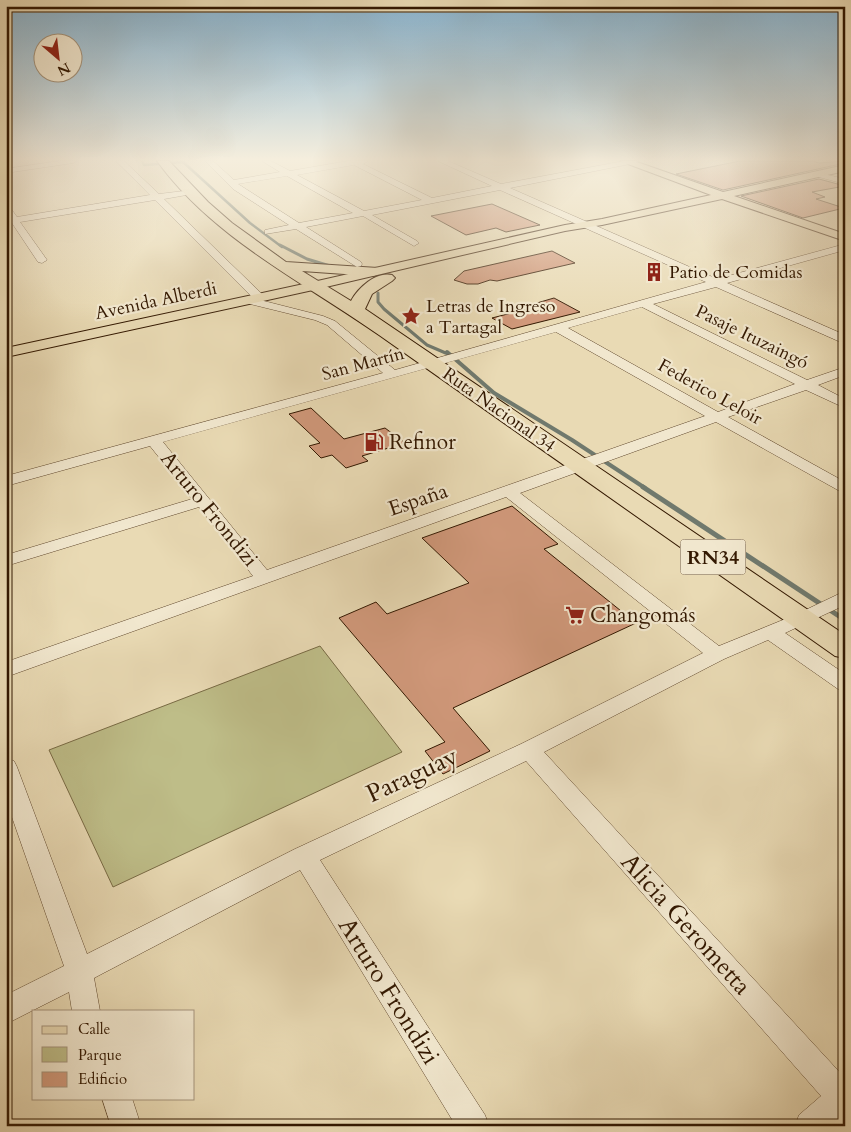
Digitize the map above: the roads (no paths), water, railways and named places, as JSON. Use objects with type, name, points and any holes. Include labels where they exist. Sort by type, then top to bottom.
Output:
[{"type":"highway","name":"Ruta Nacional 34","points":[[214,214],[313,286],[356,311],[432,364],[594,462],[824,607],[845,649]]},
{"type":"highway","points":[[286,266],[380,274]]},
{"type":"highway","points":[[356,311],[358,300],[380,274]]},
{"type":"main road","name":"Avenida Alberdi","points":[[380,274],[449,264],[591,227],[651,214]]},
{"type":"main road","points":[[775,214],[845,238]]},
{"type":"main road","name":"Avenida Alberdi","points":[[6,353],[313,286],[348,286],[437,256],[564,228],[591,227]]},
{"type":"main road","points":[[437,256],[435,260],[449,264]]},
{"type":"street","points":[[42,260],[11,220],[48,214]]},
{"type":"street","points":[[172,214],[253,298],[331,323],[393,375]]},
{"type":"street","points":[[280,214],[357,264]]},
{"type":"street","points":[[268,232],[365,214],[414,243]]},
{"type":"street","points":[[562,214],[845,340]]},
{"type":"street","name":"San Martín","points":[[6,480],[393,375],[845,247]]},
{"type":"street","name":"Pasaje Ituzaingó","points":[[642,303],[845,404]]},
{"type":"street","name":"Federico Leloir","points":[[557,327],[845,489]]},
{"type":"street","name":"España","points":[[6,670],[845,371]]},
{"type":"street","name":"Arturo Frondizi","points":[[153,440],[264,578]]},
{"type":"street","points":[[509,492],[717,654]]},
{"type":"street","points":[[6,561],[202,501]]},
{"type":"street","name":"Paraguay","points":[[6,1010],[304,856],[530,750],[717,654],[772,633],[824,607]]},
{"type":"street","points":[[772,633],[845,684]]},
{"type":"street","name":"Alicia Gerometta","points":[[530,750],[844,1097]]},
{"type":"street","points":[[6,767],[80,972],[86,1010]]},
{"type":"street","name":"Arturo Frondizi","points":[[304,856],[474,1126]]},
{"type":"street","points":[[810,1126],[844,1097]]},
{"type":"street","points":[[118,1100],[126,1126]]},
{"type":"waterway","points":[[240,214],[282,247]]},
{"type":"waterway","points":[[280,245],[307,259],[330,266]]},
{"type":"waterway","points":[[378,293],[378,302],[384,309],[427,345],[448,354]]},
{"type":"waterway","points":[[447,352],[494,393],[572,440],[645,488]]},
{"type":"waterway","points":[[643,487],[845,620]]},
{"type":"place","name":"Patio de Comidas","points":[[654,272]]},
{"type":"place","name":"Letras de Ingreso a Tartagal","points":[[411,316]]},
{"type":"place","name":"Refinor","points":[[374,442]]},
{"type":"place","name":"Changomás","points":[[575,615]]}]
